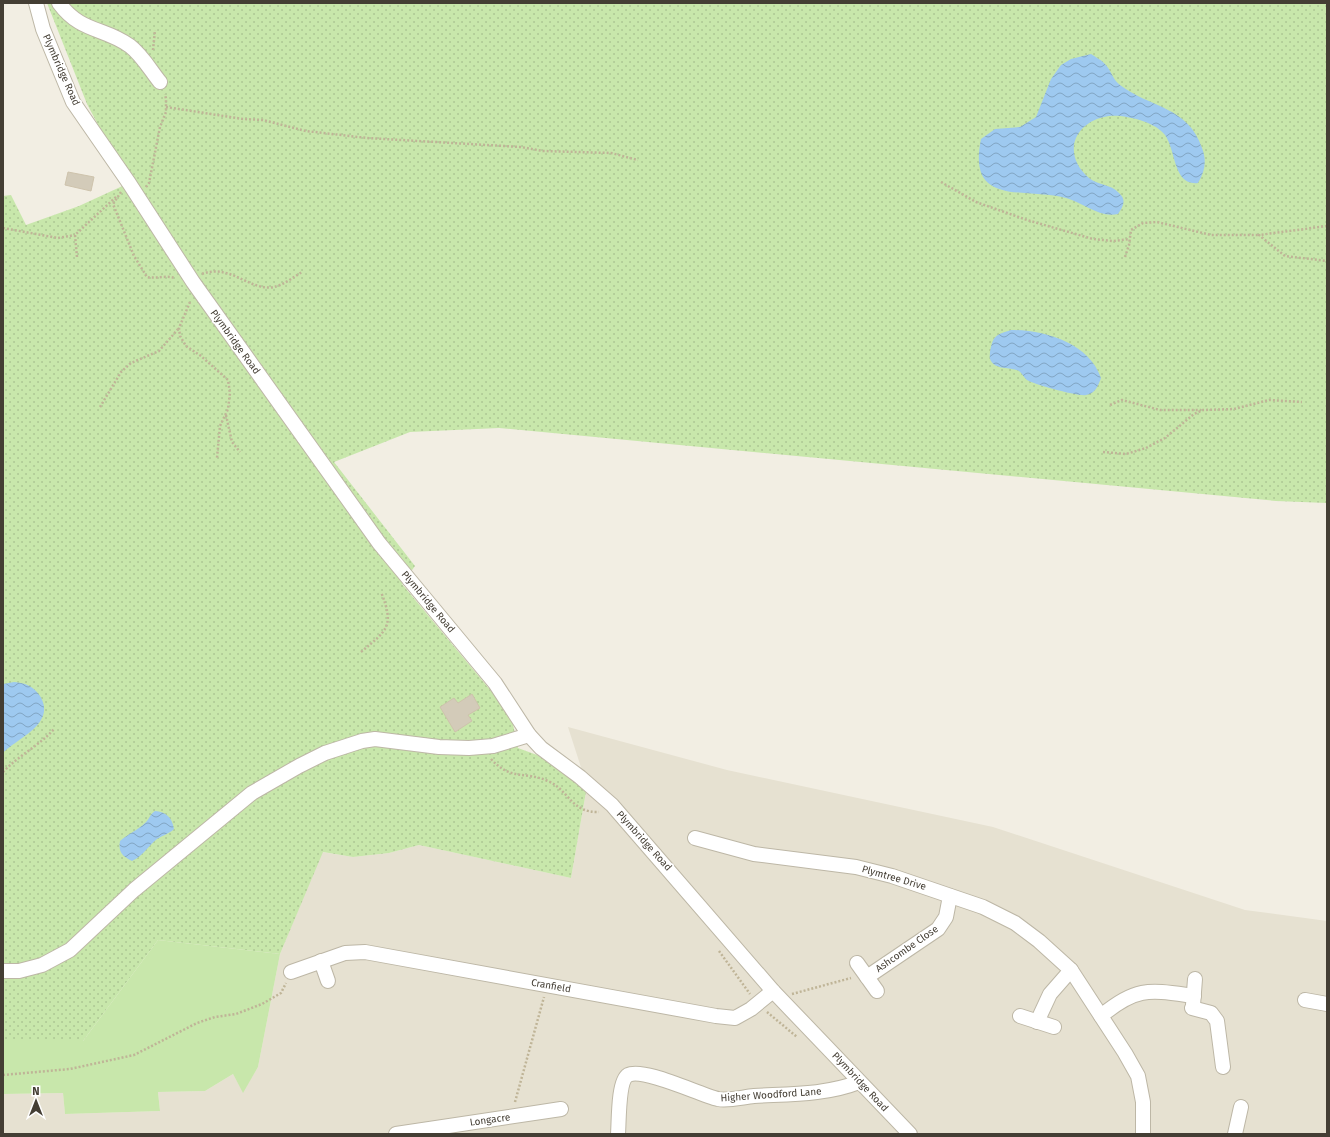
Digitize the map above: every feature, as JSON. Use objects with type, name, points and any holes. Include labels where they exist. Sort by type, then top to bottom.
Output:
[{"type":"street","name":"Plymbridge Road","points":[[36,3],[43,29],[73,102],[129,183],[192,282],[375,537],[495,683],[529,735],[541,748],[580,777],[612,805],[777,994],[910,1134]]},
{"type":"street","points":[[59,3],[68,15],[82,25],[106,34],[130,47],[160,82]]},
{"type":"street","points":[[3,971],[18,971],[42,965],[70,950],[134,890],[252,793],[325,753],[362,741],[375,739],[439,747],[469,748],[484,747],[529,735]]},
{"type":"street","name":"Plymtree Drive","points":[[695,838],[754,854],[878,872],[983,907],[1015,923],[1039,941],[1071,970],[1138,1076],[1143,1102],[1143,1134]]},
{"type":"street","name":"Ashcombe Close","points":[[867,977],[938,929],[946,917],[950,896]]},
{"type":"street","name":"Cranfield","points":[[291,972],[346,953],[365,952],[716,1016],[735,1018],[777,994]]},
{"type":"street","points":[[321,961],[328,981]]},
{"type":"street","name":"Ashcombe Close","points":[[857,963],[877,991]]},
{"type":"street","points":[[1037,1022],[1050,994],[1071,970]]},
{"type":"street","points":[[1192,1006],[1195,979]]},
{"type":"street","points":[[1101,1016],[1118,1001],[1139,992],[1162,991],[1192,1006],[1211,1013],[1217,1022],[1223,1067]]},
{"type":"street","points":[[1305,1000],[1327,1004]]},
{"type":"street","points":[[1020,1016],[1054,1027]]},
{"type":"street","name":"Higher Woodford Lane","points":[[618,1134],[622,1084],[627,1076],[636,1073],[651,1075],[695,1092],[720,1099],[829,1091],[859,1082]]},
{"type":"street","points":[[1235,1134],[1241,1107]]},
{"type":"street","name":"Longacre","points":[[396,1134],[561,1109]]},
{"type":"path","points":[[154,53],[155,30]]},
{"type":"path","points":[[144,189],[149,183],[166,107],[166,99],[160,82]]},
{"type":"path","points":[[166,107],[243,119],[263,120],[306,131],[366,138],[521,148],[543,151],[611,153],[638,160]]},
{"type":"path","points":[[941,182],[976,202],[1027,220],[1093,239],[1113,241],[1129,239]]},
{"type":"path","points":[[3,228],[58,238],[75,235],[129,183]]},
{"type":"path","points":[[119,194],[113,204],[117,217],[134,256],[147,277],[154,279],[170,277],[178,280]]},
{"type":"path","points":[[1125,257],[1131,230],[1143,223],[1157,222],[1211,235],[1259,235],[1327,226]]},
{"type":"path","points":[[75,235],[77,257]]},
{"type":"path","points":[[1259,235],[1285,256],[1327,262]]},
{"type":"path","points":[[100,407],[121,372],[131,362],[158,350],[168,342],[179,328]]},
{"type":"path","points":[[1110,405],[1122,400],[1160,410],[1203,410],[1234,409],[1269,400],[1302,402]]},
{"type":"path","points":[[1103,452],[1126,454],[1146,448],[1165,438],[1194,414],[1203,410]]},
{"type":"path","points":[[226,413],[232,442],[240,452]]},
{"type":"path","points":[[361,652],[381,636],[387,626],[389,616],[381,592]]},
{"type":"path","points":[[3,772],[19,756],[44,740],[54,729]]},
{"type":"path","points":[[484,747],[488,756],[501,769],[513,775],[549,781],[578,808],[591,812],[599,812],[612,805]]},
{"type":"path","points":[[3,1075],[70,1069],[134,1055],[197,1023],[215,1017],[236,1014],[262,1004],[282,993],[291,972]]},
{"type":"path","points":[[777,994],[839,981]]},
{"type":"path","points":[[511,1116],[547,985]]},
{"type":"shaded area","points":[[568,727],[727,770],[993,827],[1245,910],[1327,921],[1327,1134],[3,1134],[3,1094],[63,1093],[65,1114],[160,1111],[158,1092],[205,1091],[233,1074],[243,1092],[258,1067],[280,954],[322,852],[353,857],[389,853],[419,845],[571,878],[587,786]]},
{"type":"green space","points":[[47,3],[1327,3],[1327,503],[1276,501],[499,428],[410,432],[334,462],[415,566],[402,584],[511,715],[518,748],[537,755],[587,786],[571,878],[419,845],[389,853],[353,857],[323,852],[280,954],[158,940],[83,1041],[3,1041],[3,196],[11,195],[26,225],[79,206],[129,183],[87,104]]},
{"type":"green space","points":[[158,940],[280,954],[258,1067],[243,1093],[233,1074],[205,1091],[158,1092],[160,1111],[65,1114],[63,1093],[3,1094],[3,1041],[83,1041]]},
{"type":"water","points":[[1091,54],[1106,65],[1115,80],[1120,85],[1132,93],[1167,109],[1188,124],[1196,134],[1202,148],[1205,162],[1204,170],[1198,183],[1190,182],[1184,179],[1179,173],[1169,141],[1161,130],[1139,120],[1123,116],[1109,116],[1097,119],[1087,124],[1080,131],[1075,140],[1074,149],[1075,159],[1080,169],[1089,178],[1116,190],[1123,198],[1124,201],[1118,214],[1104,214],[1066,198],[1002,190],[990,185],[982,175],[979,161],[981,139],[995,129],[1020,127],[1036,117],[1051,79],[1061,65],[1071,59]]},
{"type":"water","points":[[1011,330],[1051,336],[1076,347],[1087,356],[1095,366],[1101,378],[1096,389],[1092,393],[1086,395],[1066,392],[1031,382],[1019,371],[993,364],[990,360],[990,352],[994,339],[1001,333]]},
{"type":"water","points":[[14,682],[22,683],[35,690],[40,696],[44,706],[43,715],[33,729],[3,753],[3,684]]},
{"type":"water","points":[[155,811],[168,816],[172,821],[174,829],[157,839],[140,856],[132,861],[120,851],[120,841],[146,822]]},
{"type":"building","points":[[68,172],[94,177],[91,191],[65,185]]},
{"type":"building","points":[[472,694],[480,708],[468,715],[472,721],[455,732],[440,707],[454,698],[458,703]]}]
